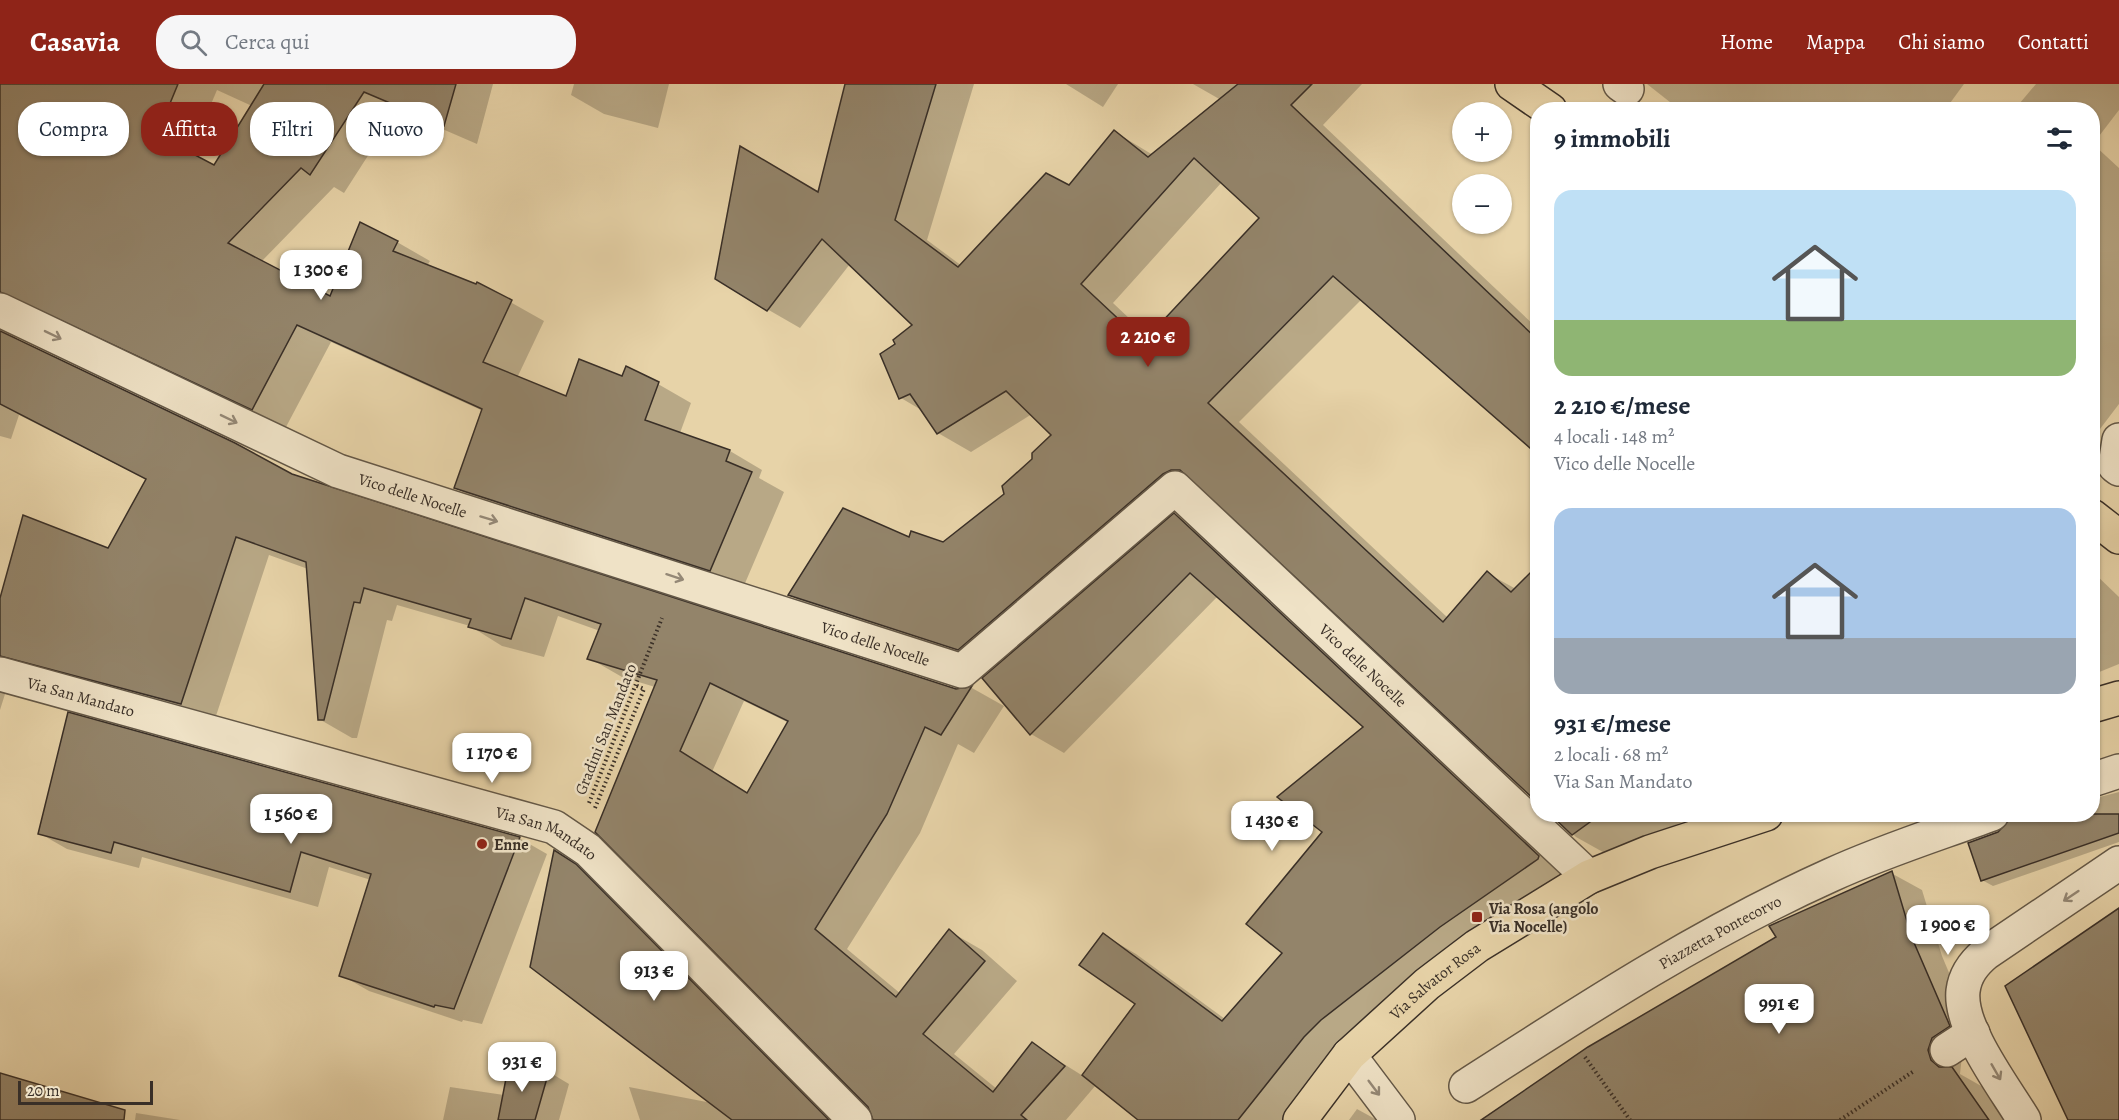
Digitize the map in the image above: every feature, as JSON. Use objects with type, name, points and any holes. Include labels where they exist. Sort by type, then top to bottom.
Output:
[{"type":"main road","points":[[1512,84],[1538,102]]},
{"type":"main road","points":[[2100,522],[2119,537]]},
{"type":"main road","points":[[2100,704],[2119,698]]},
{"type":"main road","name":"Via Salvator Rosa","points":[[1300,1120],[1350,1055],[1427,984],[1477,946],[1589,877],[1650,852],[1742,822]]},
{"type":"street","name":"Vico delle Nocelle","points":[[0,310],[338,471],[962,671],[1175,488],[1530,822]]},
{"type":"street","points":[[2119,440],[2115,466],[2119,469]]},
{"type":"street","name":"Via San Mandato","points":[[0,674],[554,827],[583,829],[588,850],[855,1120]]},
{"type":"street","points":[[2100,777],[2119,771]]},
{"type":"street","name":"Vico delle Nocelle","points":[[1530,822],[1589,877]]},
{"type":"street","name":"Piazzetta Pontecorvo","points":[[1466,1086],[1659,964],[1789,895],[1926,836],[1968,822]]},
{"type":"street","points":[[2024,1120],[1960,1041],[1964,1008],[1963,991],[1971,966],[1986,953],[2119,863]]},
{"type":"street","points":[[1350,1055],[1398,1120]]},
{"type":"path","name":"Gradini San Mandato","points":[[583,829],[635,685],[659,627]]},
{"type":"path","points":[[583,829],[644,689],[635,685]]},
{"type":"path","points":[[1561,1025],[1630,1120]]},
{"type":"path","points":[[1840,1120],[1960,1041]]},
{"type":"building","points":[[0,84],[178,84],[171,102],[141,102],[141,156],[197,156],[214,165],[220,156],[238,156],[238,126],[250,107],[250,156],[322,156],[310,175],[301,168],[228,243],[330,296],[360,222],[398,241],[393,251],[476,284],[477,282],[512,300],[483,362],[566,396],[579,359],[622,376],[626,366],[659,382],[645,420],[730,450],[726,461],[752,472],[710,571],[454,488],[482,409],[297,325],[252,410],[0,292]]},
{"type":"building","points":[[264,84],[456,84],[444,126],[444,102],[388,102],[364,92],[357,102],[346,102],[346,120],[334,138],[334,102],[253,102]]},
{"type":"building","points":[[845,84],[936,84],[895,220],[958,267],[1046,173],[1069,185],[1114,130],[1148,157],[1238,84],[1312,84],[1291,105],[1530,332],[1530,448],[1333,276],[1208,403],[1443,622],[1487,571],[1511,592],[1530,573],[1530,796],[1180,470],[1171,470],[1163,474],[958,650],[788,595],[843,508],[909,537],[911,531],[943,542],[1004,494],[1002,486],[1032,459],[1032,453],[1051,435],[1006,391],[937,434],[910,394],[899,399],[880,354],[895,344],[893,340],[912,325],[822,239],[767,311],[715,279],[740,146],[818,192]],"holes":[[[1194,158],[1259,218],[1143,342],[1081,284]]]},
{"type":"building","points":[[0,331],[235,443],[292,474],[956,689],[972,686],[941,735],[925,727],[887,814],[815,929],[896,997],[949,929],[985,961],[923,1034],[993,1092],[1032,1042],[1065,1066],[1021,1115],[1027,1120],[873,1120],[868,1107],[595,832],[657,680],[587,659],[601,624],[525,598],[511,639],[468,627],[471,619],[364,588],[360,603],[354,602],[324,720],[318,720],[306,562],[236,537],[181,704],[0,656],[0,598],[23,515],[108,548],[146,479],[0,404]],"holes":[[[710,683],[788,721],[747,793],[680,751]]]},
{"type":"building","points":[[1174,513],[1539,856],[1538,859],[1440,927],[1321,1020],[1304,1037],[1238,1120],[1138,1120],[1082,1075],[1135,1004],[1079,965],[1103,933],[1222,1021],[1282,953],[1246,924],[1322,832],[1277,797],[1363,727],[1190,573],[1030,735],[982,678]]},
{"type":"building","points":[[68,712],[520,837],[454,1009],[435,1005],[434,1007],[339,976],[371,874],[301,852],[290,892],[114,842],[111,853],[38,834]]},
{"type":"building","points":[[2100,814],[2119,814],[2119,833],[1981,881],[1968,843],[1998,832],[2007,822],[2100,822]]},
{"type":"building","points":[[1558,822],[1590,822],[1572,835]]},
{"type":"building","points":[[554,850],[576,864],[829,1120],[732,1120],[530,967]]},
{"type":"building","points":[[1892,871],[1912,938],[1950,1026],[1932,1038],[1928,1050],[1931,1060],[1939,1067],[1952,1067],[1989,1120],[1481,1120],[1588,1047],[1776,937],[1769,926]]},
{"type":"building","points":[[2119,908],[2119,1120],[2068,1120],[2005,986]]},
{"type":"building","points":[[509,1063],[549,1071],[535,1120],[498,1120]]},
{"type":"building","points":[[0,1073],[125,1110],[124,1120],[0,1120]]},
{"type":"place","name":"Enne","points":[[482,844]]},
{"type":"place","name":"Via Rosa (angolo Via Nocelle)","points":[[1477,917]]}]
